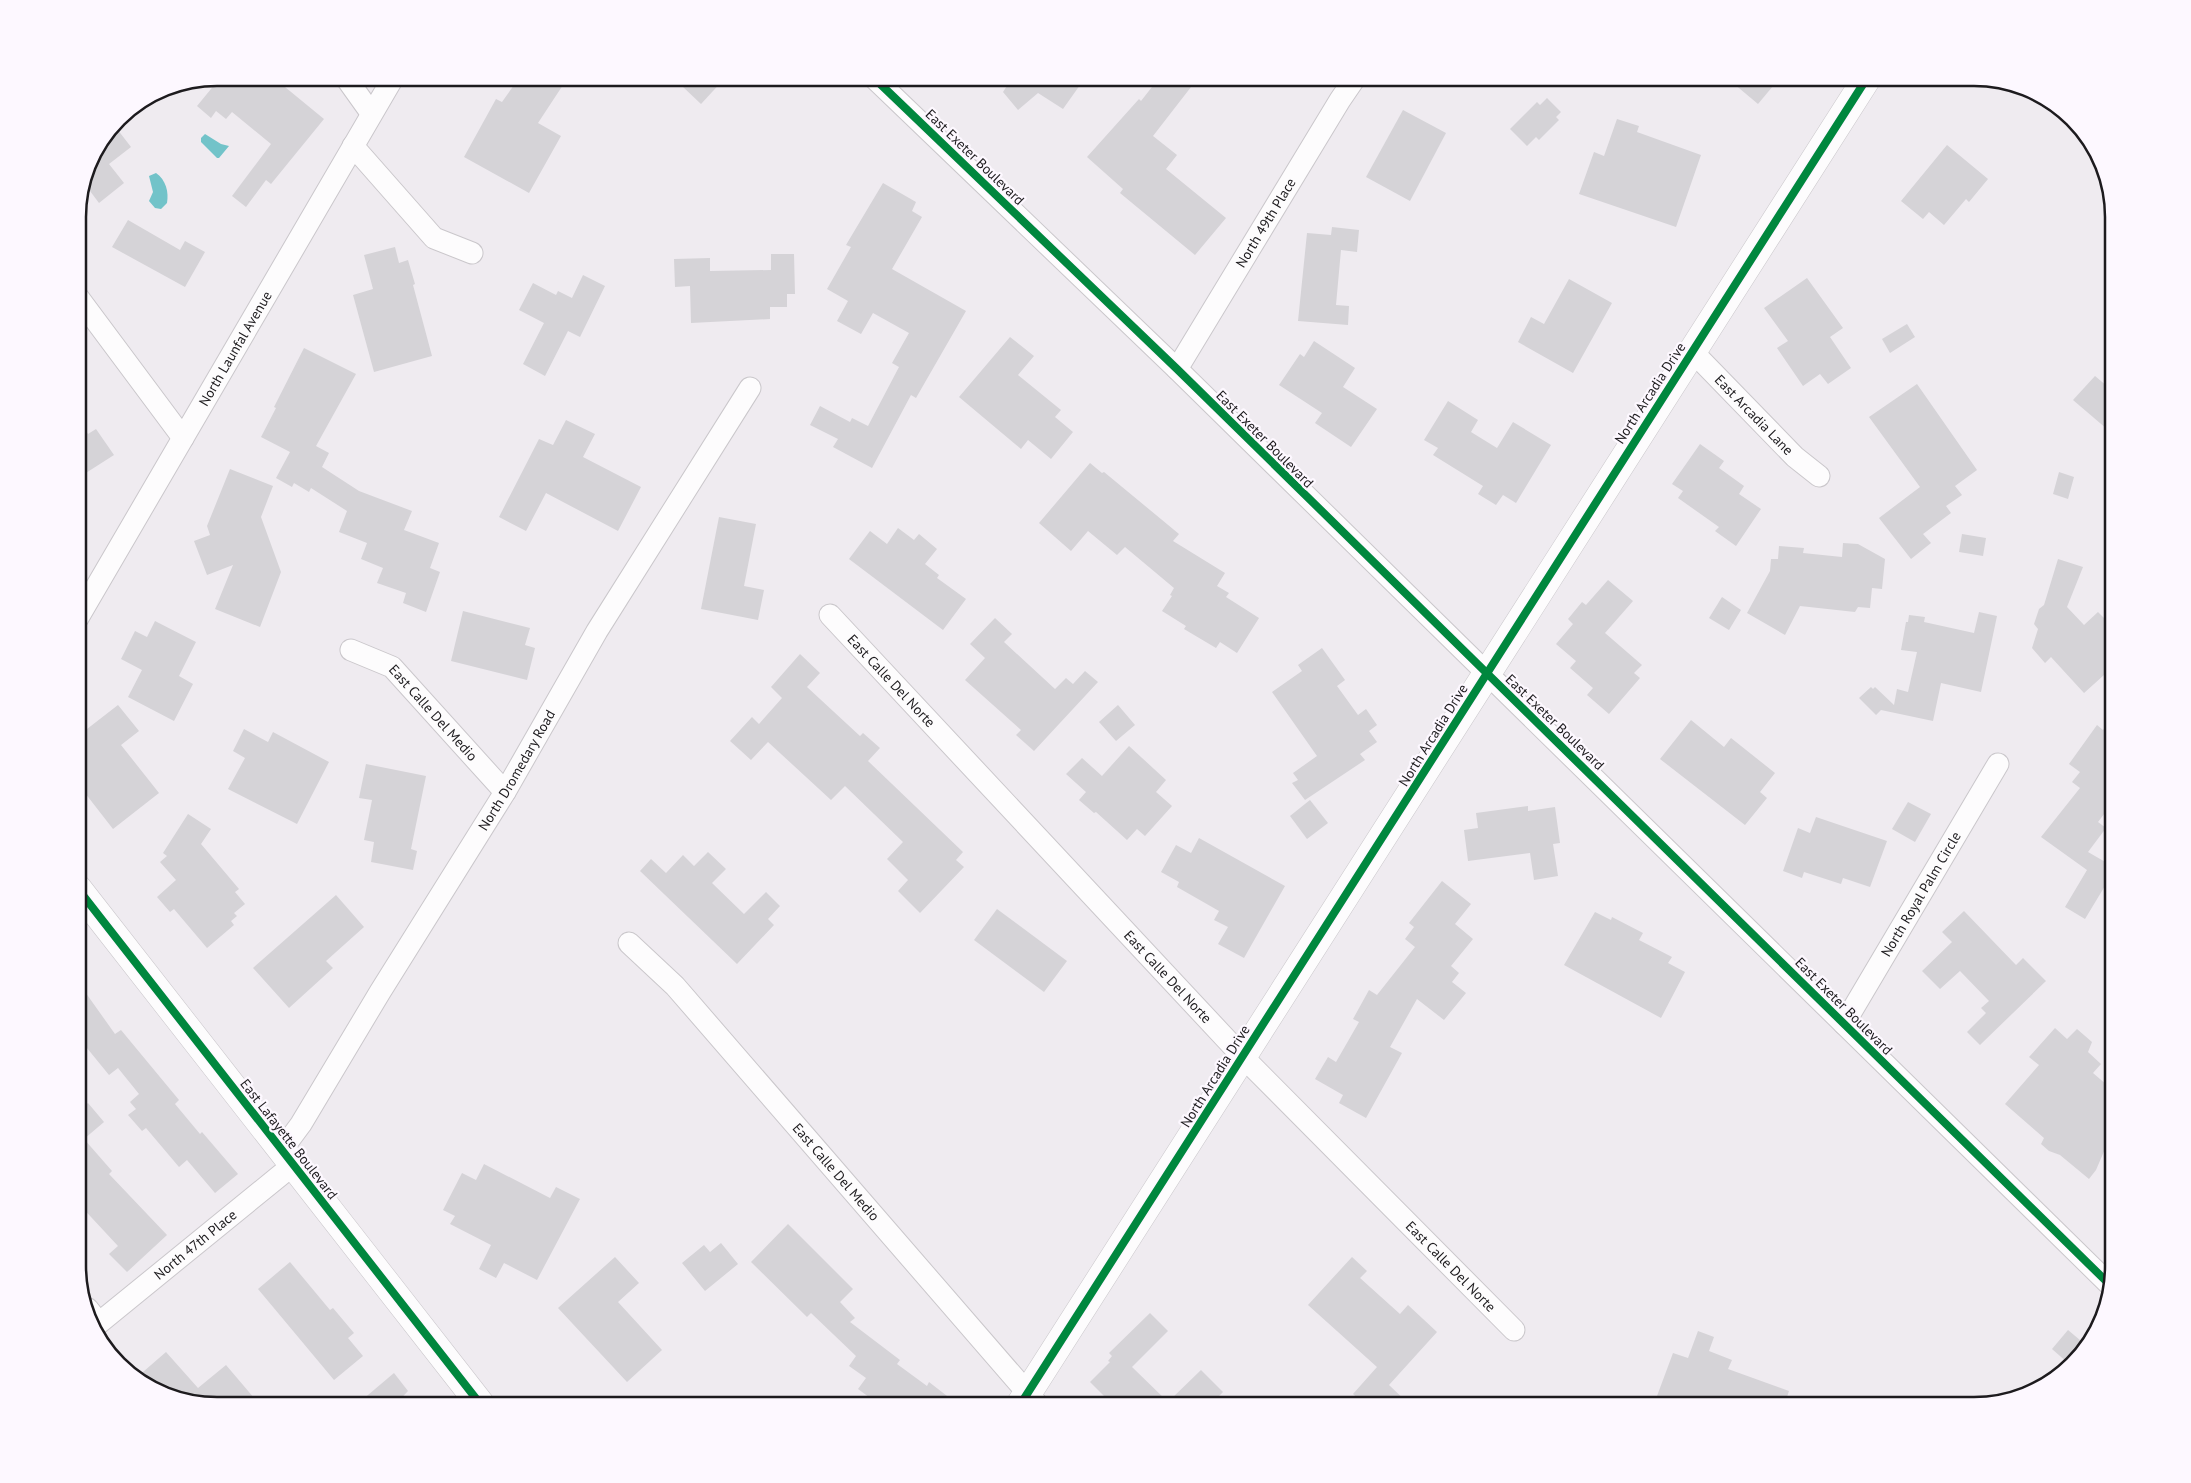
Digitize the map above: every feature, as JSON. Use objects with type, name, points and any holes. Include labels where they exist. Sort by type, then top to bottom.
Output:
[{"type":"street","points":[[352,86],[372,113]]},
{"type":"street","name":"North Launfal Avenue","points":[[87,602],[388,86]]},
{"type":"street","name":"East Exeter Boulevard","points":[[882,86],[1177,369],[2104,1279]]},
{"type":"street","name":"North 49th Place","points":[[1177,369],[1350,86]]},
{"type":"street","name":"North Arcadia Drive","points":[[1032,1397],[1242,1056],[1862,86]]},
{"type":"street","points":[[353,146],[434,238],[472,254]]},
{"type":"street","points":[[87,309],[182,438]]},
{"type":"street","name":"East Arcadia Lane","points":[[1692,351],[1796,457],[1819,476]]},
{"type":"street","name":"North Dromedary Road","points":[[287,1158],[301,1124],[380,992],[505,792],[598,631],[750,388]]},
{"type":"street","name":"East Calle Del Norte","points":[[830,615],[1242,1056],[1514,1330]]},
{"type":"street","name":"East Calle Del Medio","points":[[351,650],[392,667],[505,792]]},
{"type":"street","name":"North Royal Palm Circle","points":[[1844,1024],[1998,764]]},
{"type":"street","name":"East Lafayette Boulevard","points":[[87,901],[474,1397]]},
{"type":"street","name":"East Calle Del Medio","points":[[629,943],[675,986],[1025,1397]]},
{"type":"street","name":"North 47th Place","points":[[96,1315],[287,1158]]},
{"type":"water","points":[[205,134],[221,144],[229,146],[219,158],[201,142],[201,138]]},
{"type":"water","points":[[156,173],[162,179],[168,195],[167,203],[161,209],[155,208],[149,201],[153,192],[149,176]]},
{"type":"building","points":[[213,86],[284,86],[324,119],[271,184],[266,180],[246,207],[232,196],[271,144],[232,112],[226,119],[216,111],[211,118],[197,106]]},
{"type":"building","points":[[513,86],[562,86],[538,123],[561,136],[529,193],[464,157],[496,99],[502,102]]},
{"type":"building","points":[[682,86],[718,86],[701,104]]},
{"type":"building","points":[[1007,86],[1079,86],[1063,109],[1038,93],[1018,110],[1003,92]]},
{"type":"building","points":[[1153,86],[1191,87],[1153,136],[1177,155],[1166,169],[1226,218],[1195,255],[1120,193],[1123,189],[1087,157],[1139,99],[1141,101]]},
{"type":"building","points":[[1737,86],[1773,86],[1758,104]]},
{"type":"building","points":[[1547,98],[1561,112],[1556,117],[1559,120],[1539,140],[1536,137],[1527,146],[1510,129],[1537,102],[1540,105]]},
{"type":"building","points":[[1403,110],[1446,133],[1410,201],[1366,177]]},
{"type":"building","points":[[1617,119],[1639,126],[1637,132],[1701,155],[1676,227],[1579,194],[1594,152],[1604,156]]},
{"type":"building","points":[[119,131],[131,147],[109,164],[124,183],[99,203],[89,190],[91,183],[96,167],[108,144]]},
{"type":"building","points":[[1947,145],[1988,179],[1969,202],[1966,199],[1944,225],[1929,212],[1923,219],[1901,201]]},
{"type":"building","points":[[883,183],[916,202],[912,211],[922,217],[892,269],[966,311],[916,398],[911,395],[872,468],[833,447],[838,439],[810,425],[820,406],[850,422],[852,418],[868,426],[899,367],[892,363],[909,333],[873,313],[861,334],[837,321],[848,301],[827,289],[851,247],[846,245]]},
{"type":"building","points":[[128,220],[180,250],[185,241],[205,252],[185,287],[112,247]]},
{"type":"building","points":[[1332,227],[1359,230],[1357,252],[1341,250],[1336,305],[1349,306],[1348,325],[1298,321],[1307,233],[1331,235]]},
{"type":"building","points":[[395,247],[399,263],[408,260],[432,356],[374,372],[353,295],[373,289],[364,255]]},
{"type":"building","points":[[771,254],[794,254],[795,294],[787,294],[787,307],[770,307],[770,319],[691,323],[690,286],[675,287],[674,259],[710,258],[710,271],[771,270]]},
{"type":"building","points":[[583,275],[605,286],[580,337],[568,331],[545,376],[523,364],[544,323],[519,310],[533,283],[556,295],[558,291],[572,298]]},
{"type":"building","points":[[1807,278],[1843,328],[1830,337],[1851,368],[1828,384],[1820,374],[1803,386],[1777,348],[1788,341],[1764,308]]},
{"type":"building","points":[[1569,279],[1612,303],[1573,373],[1518,342],[1531,317],[1544,324]]},
{"type":"building","points":[[1907,324],[1915,337],[1890,353],[1882,339]]},
{"type":"building","points":[[1010,337],[1034,356],[1018,375],[1061,410],[1055,417],[1073,432],[1051,459],[1028,440],[1021,449],[959,397]]},
{"type":"building","points":[[1314,341],[1355,368],[1343,387],[1377,409],[1351,447],[1315,423],[1322,413],[1279,385],[1300,354],[1304,357]]},
{"type":"building","points":[[304,348],[356,374],[316,446],[329,453],[322,467],[359,491],[412,511],[404,530],[439,543],[430,568],[440,572],[426,612],[403,603],[406,593],[377,583],[383,568],[361,559],[367,543],[339,532],[347,511],[311,488],[309,492],[294,483],[292,487],[276,478],[290,452],[261,437]]},
{"type":"building","points":[[2095,376],[2105,384],[2105,427],[2073,400]]},
{"type":"building","points":[[1917,384],[1977,470],[1955,486],[1962,495],[1946,506],[1951,513],[1923,534],[1931,543],[1911,559],[1879,518],[1920,487],[1869,417]]},
{"type":"building","points":[[1448,401],[1478,420],[1471,432],[1497,448],[1513,422],[1551,445],[1516,503],[1503,495],[1496,505],[1478,494],[1483,486],[1433,455],[1438,448],[1424,440]]},
{"type":"building","points":[[566,420],[595,434],[583,457],[641,487],[618,531],[546,493],[526,531],[499,517],[539,439],[553,445]]},
{"type":"building","points":[[96,429],[114,455],[87,472],[87,432],[88,434]]},
{"type":"building","points":[[1700,444],[1724,461],[1719,468],[1744,486],[1739,494],[1761,509],[1736,546],[1715,531],[1719,527],[1678,498],[1683,491],[1672,484]]},
{"type":"building","points":[[1090,463],[1102,473],[1104,472],[1179,534],[1173,541],[1225,573],[1217,586],[1229,593],[1226,597],[1259,618],[1237,653],[1220,642],[1216,648],[1184,629],[1186,626],[1162,611],[1172,596],[1170,595],[1174,588],[1125,547],[1117,555],[1088,531],[1071,551],[1039,523]]},
{"type":"building","points":[[230,469],[273,486],[261,517],[281,572],[260,627],[215,609],[233,565],[207,575],[194,541],[210,535],[207,526]]},
{"type":"building","points":[[2059,472],[2074,477],[2068,499],[2053,494]]},
{"type":"building","points":[[719,517],[756,524],[744,586],[764,590],[758,620],[701,609]]},
{"type":"building","points":[[898,528],[914,540],[919,534],[937,549],[925,564],[939,575],[937,578],[966,599],[943,630],[849,559],[870,531],[887,544]]},
{"type":"building","points":[[1962,534],[1986,538],[1983,556],[1959,552]]},
{"type":"building","points":[[1843,543],[1858,544],[1885,559],[1882,589],[1872,588],[1870,608],[1858,607],[1855,612],[1800,606],[1785,635],[1747,613],[1770,571],[1771,559],[1778,559],[1779,546],[1804,548],[1803,553],[1842,557]]},
{"type":"building","points":[[2058,559],[2083,567],[2067,607],[2084,625],[2098,612],[2105,619],[2105,674],[2084,693],[2051,657],[2045,663],[2032,648],[2038,629],[2034,624],[2039,609],[2044,605]]},
{"type":"building","points":[[1608,580],[1633,601],[1605,633],[1642,665],[1634,673],[1640,678],[1609,714],[1587,695],[1593,688],[1570,668],[1576,661],[1556,644],[1573,624],[1568,619],[1582,602],[1586,605]]},
{"type":"building","points":[[1722,597],[1741,610],[1729,630],[1709,618]]},
{"type":"building","points":[[463,611],[530,628],[525,645],[535,648],[527,680],[451,661]]},
{"type":"building","points":[[1979,612],[1997,616],[1981,692],[1941,683],[1933,721],[1881,710],[1876,715],[1859,698],[1871,687],[1873,689],[1875,687],[1894,705],[1897,689],[1908,692],[1917,652],[1901,650],[1909,615],[1925,617],[1924,622],[1974,633]]},
{"type":"building","points":[[995,618],[1012,634],[1004,642],[1055,689],[1066,678],[1073,684],[1085,671],[1098,682],[1034,751],[1016,735],[1021,730],[965,680],[985,658],[970,644]]},
{"type":"building","points":[[155,621],[196,642],[179,676],[193,684],[174,721],[128,697],[142,670],[121,659],[135,631],[147,637]]},
{"type":"building","points":[[1322,648],[1345,680],[1337,686],[1358,715],[1366,709],[1377,725],[1369,731],[1377,742],[1360,754],[1365,760],[1305,800],[1292,783],[1298,780],[1293,773],[1317,756],[1272,692],[1302,671],[1298,665]]},
{"type":"building","points":[[800,654],[820,673],[807,687],[860,736],[863,733],[880,748],[868,761],[963,852],[956,860],[964,867],[920,913],[898,891],[908,880],[887,859],[903,842],[845,786],[831,800],[768,742],[751,760],[730,741],[752,717],[759,724],[782,698],[771,687]]},
{"type":"building","points":[[118,705],[139,731],[121,745],[159,793],[113,829],[87,796],[87,729]]},
{"type":"building","points":[[1118,705],[1135,725],[1116,741],[1099,722]]},
{"type":"building","points":[[1691,720],[1724,747],[1731,738],[1775,773],[1760,792],[1767,798],[1745,825],[1660,759]]},
{"type":"building","points":[[2097,725],[2103,730],[2105,727],[2105,813],[2098,822],[2105,829],[2088,852],[2105,862],[2105,886],[2085,919],[2065,907],[2087,870],[2041,837],[2080,788],[2072,782],[2080,772],[2069,764]]},
{"type":"building","points":[[244,729],[268,742],[273,732],[329,762],[297,824],[228,789],[245,758],[233,751]]},
{"type":"building","points":[[1129,746],[1166,780],[1156,792],[1172,806],[1145,836],[1137,829],[1127,840],[1096,812],[1094,813],[1079,800],[1086,792],[1066,774],[1082,758],[1102,776]]},
{"type":"building","points":[[366,764],[426,776],[411,849],[417,851],[413,870],[371,862],[374,842],[364,840],[372,800],[359,798]]},
{"type":"building","points":[[1310,800],[1328,823],[1307,839],[1290,816]]},
{"type":"building","points":[[1908,802],[1931,814],[1915,842],[1892,829]]},
{"type":"building","points":[[1528,806],[1528,811],[1555,807],[1560,843],[1553,844],[1558,876],[1534,880],[1530,853],[1468,861],[1464,830],[1478,828],[1476,813]]},
{"type":"building","points":[[188,814],[211,829],[201,844],[239,889],[235,892],[245,904],[234,913],[237,916],[231,921],[234,925],[207,948],[174,909],[170,912],[157,897],[176,880],[160,862],[167,856],[163,853]]},
{"type":"building","points":[[1816,817],[1887,841],[1870,887],[1843,878],[1841,884],[1804,872],[1802,878],[1783,871],[1798,828],[1810,833]]},
{"type":"building","points":[[1199,838],[1285,886],[1244,958],[1218,944],[1228,927],[1214,920],[1219,911],[1177,887],[1179,882],[1161,872],[1176,845],[1191,853]]},
{"type":"building","points":[[708,852],[726,869],[712,883],[744,914],[766,892],[780,906],[768,919],[774,925],[737,964],[640,871],[651,859],[666,873],[683,855],[694,866]]},
{"type":"building","points":[[1442,881],[1471,904],[1455,924],[1473,939],[1451,966],[1459,973],[1452,982],[1466,993],[1444,1020],[1417,999],[1390,1047],[1402,1053],[1366,1118],[1339,1103],[1343,1095],[1315,1079],[1328,1057],[1336,1062],[1359,1022],[1353,1019],[1369,990],[1377,995],[1415,947],[1405,939],[1414,927],[1409,923]]},
{"type":"building","points":[[336,895],[364,927],[326,961],[333,968],[289,1008],[253,968]]},
{"type":"building","points":[[997,909],[1067,961],[1044,992],[974,940]]},
{"type":"building","points":[[1964,911],[2016,965],[2023,958],[2046,981],[1980,1045],[1967,1032],[1986,1013],[1981,1008],[1989,1001],[1960,971],[1940,989],[1922,971],[1952,942],[1942,932]]},
{"type":"building","points":[[1595,912],[1611,920],[1612,917],[1643,933],[1639,940],[1672,957],[1668,963],[1685,972],[1661,1018],[1564,965]]},
{"type":"building","points":[[87,995],[115,1034],[121,1030],[179,1100],[175,1104],[238,1174],[215,1193],[187,1160],[179,1167],[146,1128],[142,1131],[128,1115],[136,1109],[130,1102],[139,1094],[118,1068],[109,1075],[87,1048]]},
{"type":"building","points":[[2055,1028],[2067,1039],[2077,1029],[2092,1042],[2088,1052],[2101,1064],[2093,1073],[2105,1083],[2105,1149],[2096,1170],[2089,1179],[2060,1155],[2049,1151],[2041,1144],[2044,1138],[2005,1104],[2039,1065],[2029,1057]]},
{"type":"building","points":[[87,1104],[104,1122],[87,1136]]},
{"type":"building","points":[[87,1142],[112,1171],[109,1174],[167,1235],[127,1272],[109,1254],[118,1246],[87,1213]]},
{"type":"building","points":[[484,1164],[550,1198],[556,1187],[580,1199],[537,1280],[504,1263],[496,1278],[479,1269],[491,1245],[450,1224],[455,1216],[443,1210],[462,1173],[476,1180]]},
{"type":"building","points":[[788,1224],[853,1289],[840,1302],[855,1318],[850,1322],[900,1360],[897,1364],[927,1386],[929,1382],[948,1397],[869,1397],[858,1389],[866,1378],[849,1366],[856,1356],[811,1313],[807,1317],[751,1262]]},
{"type":"building","points":[[721,1243],[738,1264],[705,1291],[682,1263],[704,1245],[710,1252]]},
{"type":"building","points":[[615,1257],[639,1283],[618,1302],[662,1350],[627,1382],[558,1308]]},
{"type":"building","points":[[1352,1257],[1367,1271],[1360,1278],[1400,1314],[1408,1305],[1437,1332],[1389,1385],[1402,1397],[1356,1397],[1353,1394],[1377,1367],[1308,1305]]},
{"type":"building","points":[[290,1262],[330,1310],[333,1308],[354,1333],[348,1338],[363,1356],[334,1380],[258,1289]]},
{"type":"building","points":[[1150,1313],[1168,1331],[1132,1367],[1163,1397],[1105,1397],[1090,1382],[1110,1362],[1108,1361],[1112,1356],[1109,1353]]},
{"type":"building","points":[[2068,1330],[2081,1341],[2064,1360],[2052,1349]]},
{"type":"building","points":[[1698,1331],[1714,1337],[1709,1351],[1732,1360],[1728,1369],[1789,1391],[1787,1397],[1657,1396],[1673,1353],[1688,1358]]},
{"type":"building","points":[[166,1352],[198,1388],[226,1365],[253,1397],[200,1396],[175,1390],[142,1373]]},
{"type":"building","points":[[1201,1370],[1223,1392],[1218,1397],[1173,1397]]},
{"type":"building","points":[[394,1373],[408,1391],[402,1397],[366,1397]]},
{"type":"cycle path","points":[[882,86],[1177,369],[2104,1279]]},
{"type":"cycle path","points":[[1025,1397],[1862,86]]},
{"type":"cycle path","points":[[87,901],[475,1397]]}]
